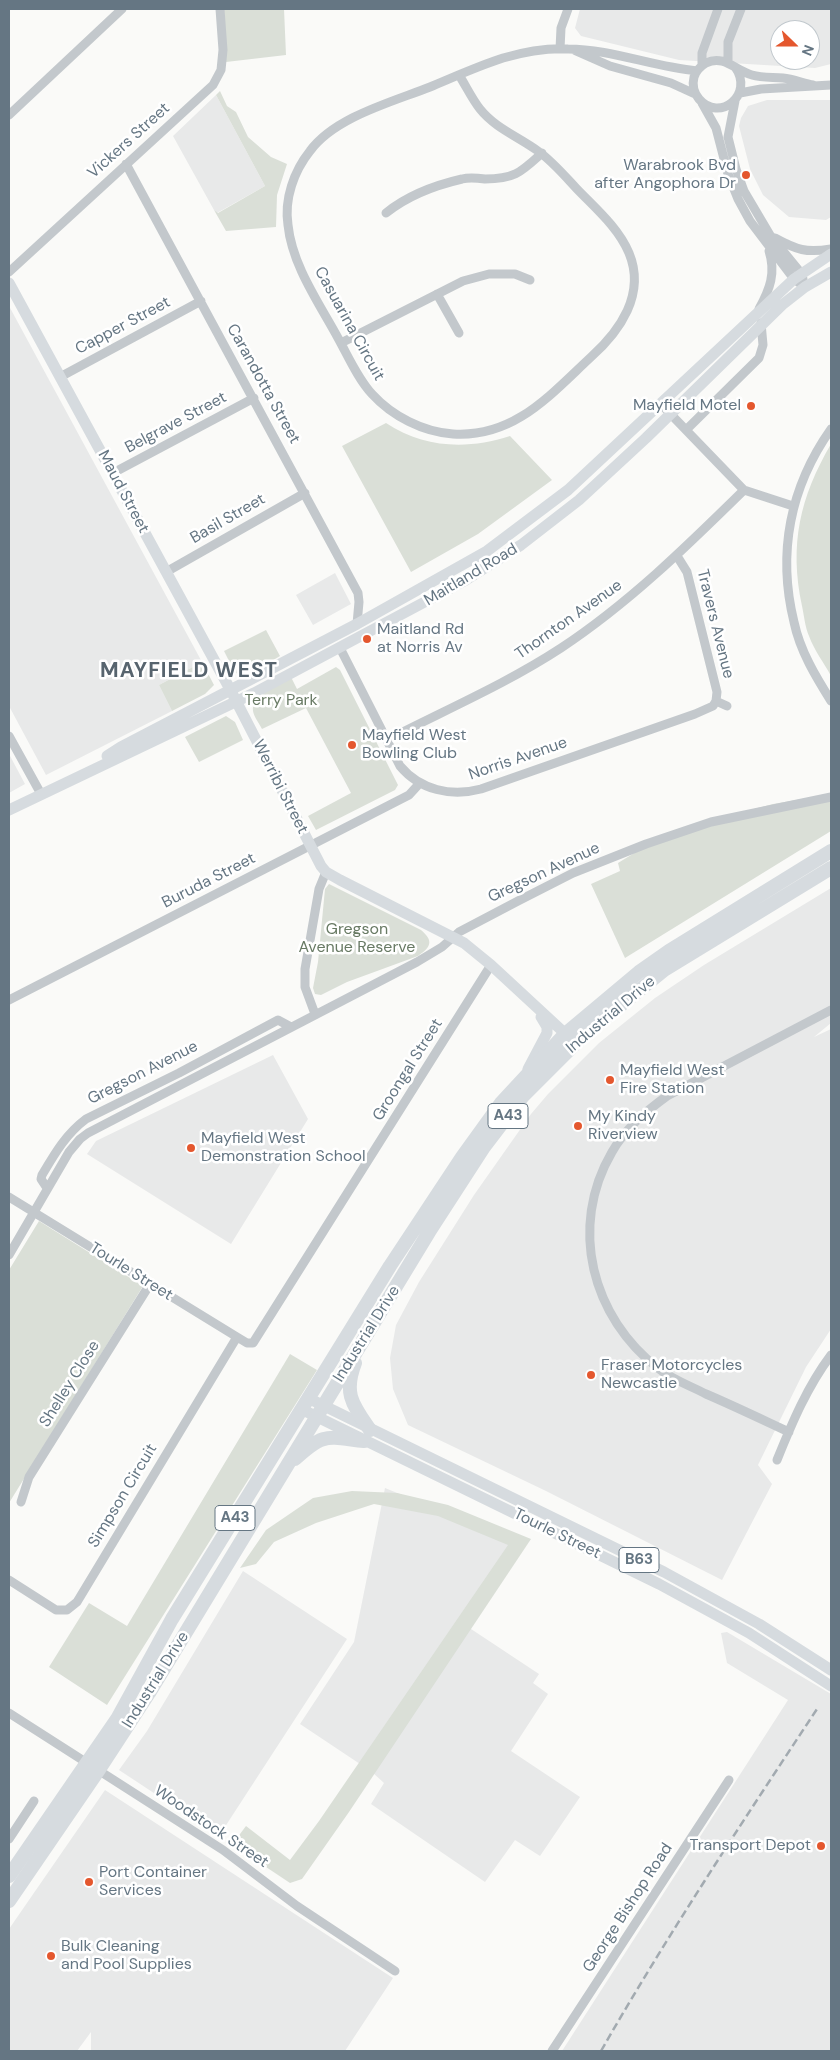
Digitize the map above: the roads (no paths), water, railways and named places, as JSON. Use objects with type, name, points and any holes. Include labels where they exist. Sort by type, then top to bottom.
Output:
[{"type":"highway","name":"Industrial Drive","points":[[9,1876],[149,1694],[364,1337],[484,1147],[523,1096],[570,1038],[617,989],[661,956],[831,851]]},
{"type":"highway","name":"Industrial Drive","points":[[9,1901],[92,1768],[172,1619],[390,1266],[462,1157],[497,1109],[525,1075],[570,1038],[664,970],[831,868]]},
{"type":"highway","points":[[364,1337],[351,1375],[349,1393],[367,1435]]},
{"type":"highway","name":"B63","points":[[284,1469],[320,1439],[367,1435]]},
{"type":"main road","name":"Maitland Road","points":[[9,810],[76,776],[236,702],[464,581],[521,545],[579,500],[672,414],[798,276],[831,254]]},
{"type":"main road","name":"Maitland Road","points":[[76,776],[122,747],[357,624],[487,551],[568,490],[661,404],[758,320],[805,287],[831,272]]},
{"type":"main road","name":"Maud Street","points":[[9,283],[236,702]]},
{"type":"main road","name":"Werribi Street","points":[[236,702],[310,846],[326,872]]},
{"type":"main road","points":[[326,872],[464,943],[491,965],[570,1038]]},
{"type":"main road","points":[[525,1075],[547,1030],[546,1023],[527,1000]]},
{"type":"main road","name":"Tourle Street","points":[[305,1404],[367,1435],[664,1572],[759,1624],[831,1670]]},
{"type":"main road","name":"Tourle Street","points":[[367,1435],[659,1584],[750,1633],[831,1686]]},
{"type":"street","points":[[9,114],[122,9]]},
{"type":"street","name":"Vickers Street","points":[[9,272],[213,85],[221,70],[223,50],[220,9]]},
{"type":"street","points":[[564,49],[561,28],[568,9]]},
{"type":"street","points":[[718,9],[702,53],[700,68],[694,86],[695,94],[716,128],[728,174],[738,199],[805,287]]},
{"type":"street","points":[[687,429],[759,358],[763,345],[758,320],[773,276],[768,240],[744,191],[728,137],[741,79],[731,64],[728,42],[741,9]]},
{"type":"street","name":"Casuarina Circuit","points":[[564,49],[610,66],[671,83],[695,94]]},
{"type":"street","name":"Casuarina Circuit","points":[[459,75],[480,109],[496,124],[542,153],[607,220],[620,237],[630,256],[633,288],[629,310],[621,325],[601,347],[537,408],[512,423],[485,432],[451,434],[420,427],[400,417],[372,394],[341,343],[296,259],[287,222],[292,184],[310,150],[323,136],[338,126],[459,75],[502,59],[535,51],[589,49],[667,68],[700,68]]},
{"type":"street","points":[[700,68],[715,60],[731,64],[752,75],[786,78],[813,85]]},
{"type":"street","points":[[701,102],[714,108],[722,108],[737,97],[761,89],[831,85]]},
{"type":"street","points":[[386,213],[394,206],[424,191],[464,178],[502,179],[520,173],[542,153]]},
{"type":"street","name":"Carandotta Street","points":[[126,164],[358,593],[359,609],[357,624]]},
{"type":"street","points":[[768,240],[802,251],[811,252],[831,249]]},
{"type":"street","points":[[341,343],[464,281],[489,274],[516,274],[530,280]]},
{"type":"street","points":[[437,294],[459,333]]},
{"type":"street","name":"Capper Street","points":[[60,377],[201,301]]},
{"type":"street","name":"Belgrave Street","points":[[113,473],[254,398]]},
{"type":"street","points":[[661,404],[744,490],[794,506]]},
{"type":"street","points":[[831,430],[820,446],[805,475],[794,506],[788,537],[787,570],[794,623],[804,653],[831,701]]},
{"type":"street","name":"Thornton Avenue","points":[[387,740],[518,673],[559,649],[620,604],[678,556],[744,490]]},
{"type":"street","name":"Basil Street","points":[[166,572],[305,493]]},
{"type":"street","name":"Travers Avenue","points":[[678,556],[687,572],[717,692],[716,702]]},
{"type":"street","name":"Norris Avenue","points":[[340,648],[400,766],[408,776],[419,784],[448,792],[466,793],[481,789],[695,714],[713,706],[716,702]]},
{"type":"street","points":[[716,702],[727,706]]},
{"type":"street","points":[[9,736],[41,794]]},
{"type":"street","name":"Buruda Street","points":[[9,1000],[409,795],[419,784]]},
{"type":"street","name":"Gregson Avenue","points":[[9,1256],[69,1152],[88,1133],[417,962],[442,948],[452,937],[470,926],[574,873],[646,844],[711,822],[831,797]]},
{"type":"street","points":[[315,1014],[305,987],[305,969],[319,889],[326,872]]},
{"type":"street","name":"Groongal Street","points":[[253,1342],[491,965]]},
{"type":"street","points":[[789,1432],[661,1371],[635,1348],[616,1325],[601,1296],[593,1272],[590,1240],[591,1216],[594,1195],[612,1152],[629,1129],[645,1112],[667,1096],[831,1010]]},
{"type":"street","name":"Gregson Avenue","points":[[47,1188],[41,1179],[42,1175],[65,1137],[86,1119],[179,1073],[278,1020],[291,1027]]},
{"type":"street","name":"Tourle Street","points":[[9,1197],[246,1343],[253,1342]]},
{"type":"street","name":"Shelley Close","points":[[21,1502],[29,1477],[150,1284]]},
{"type":"street","name":"Simpson Circuit","points":[[9,1580],[56,1610],[67,1610],[77,1602],[237,1337]]},
{"type":"street","points":[[777,1460],[803,1399],[831,1355]]},
{"type":"street","name":"Woodstock Street","points":[[9,1713],[92,1768],[223,1850],[297,1906],[395,1971]]},
{"type":"street","name":"George Bishop Road","points":[[552,2051],[729,1780]]},
{"type":"street","points":[[9,1839],[34,1801]]},
{"type":"railway","points":[[601,2051],[679,1921],[817,1709]]},
{"type":"place","name":"Warabrook Bvd after Angophora Dr","points":[[746,175]]},
{"type":"place","name":"Mayfield Motel","points":[[751,406]]},
{"type":"place","name":"Maitland Rd at Norris Av","points":[[367,639]]},
{"type":"place","name":"Mayfield West Bowling Club","points":[[352,745]]},
{"type":"place","name":"Mayfield West Fire Station","points":[[610,1080]]},
{"type":"place","name":"My Kindy Riverview","points":[[578,1126]]},
{"type":"place","name":"Mayfield West Demonstration School","points":[[191,1148]]},
{"type":"place","name":"Fraser Motorcycles Newcastle","points":[[591,1375]]},
{"type":"place","name":"Transport Depot","points":[[821,1846]]},
{"type":"place","name":"Port Container Services","points":[[89,1882]]},
{"type":"place","name":"Bulk Cleaning and Pool Supplies","points":[[51,1956]]},
{"type":"district","name":"MAYFIELD WEST","points":[[189,671]]},
{"type":"park label","name":"Terry Park","points":[[281,701]]},
{"type":"park label","name":"Gregson Avenue Reserve","points":[[357,939]]}]
